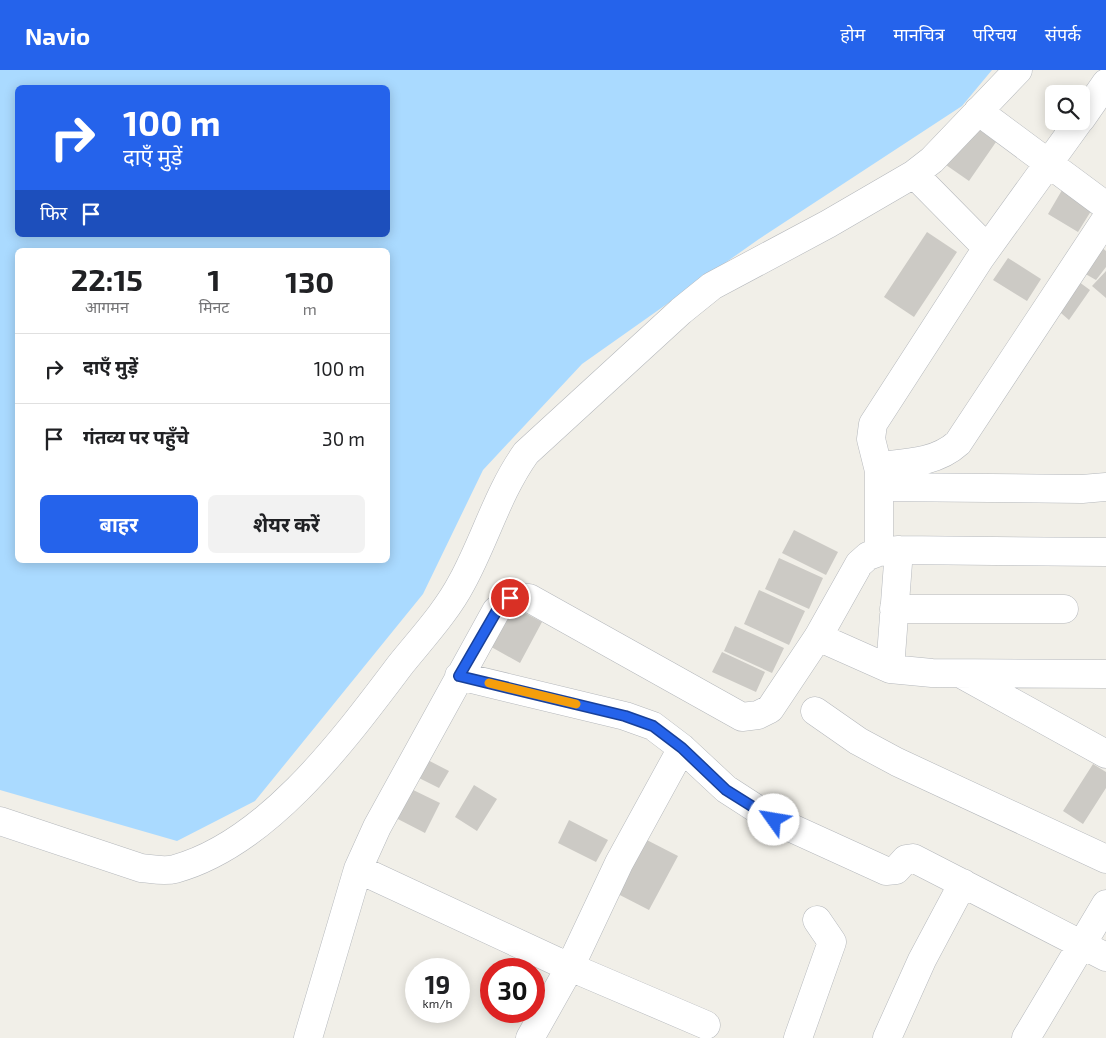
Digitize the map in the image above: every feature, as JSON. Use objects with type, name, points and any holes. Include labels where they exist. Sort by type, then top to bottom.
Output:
[{"type":"street","points":[[0,821],[141,868],[159,870],[174,869],[195,861],[229,846],[251,831],[323,763],[462,583],[508,480],[526,453],[681,311],[712,286],[828,224],[914,174],[947,146],[1018,70]]},
{"type":"street","points":[[1090,106],[1106,83]]},
{"type":"street","points":[[978,111],[1106,206]]},
{"type":"street","points":[[890,669],[894,609],[889,551],[879,476],[871,439],[872,424],[987,248],[1072,130]]},
{"type":"street","points":[[914,174],[987,248]]},
{"type":"street","points":[[879,476],[948,452],[958,443],[1106,219]]},
{"type":"street","points":[[879,476],[1082,489],[1106,487]]},
{"type":"street","points":[[308,1038],[358,869],[377,827],[459,676],[496,612],[504,602],[519,596],[529,598],[742,716],[758,716],[770,709],[818,638],[859,564],[868,556],[889,551],[1106,552]]},
{"type":"street","points":[[894,609],[1064,609]]},
{"type":"street","points":[[818,638],[890,669],[960,674],[1106,674]]},
{"type":"street","points":[[960,674],[1106,754]]},
{"type":"street","points":[[459,676],[625,716],[653,726],[682,748],[726,790],[774,820],[886,871],[896,870],[906,859],[913,858],[1106,957]]},
{"type":"street","points":[[815,711],[858,740],[897,762],[1106,859]]},
{"type":"street","points":[[530,1038],[570,967],[619,863],[682,748]]},
{"type":"street","points":[[358,869],[570,967],[706,1025]]},
{"type":"street","points":[[887,1038],[922,960],[963,883]]},
{"type":"street","points":[[1026,1038],[1106,904]]},
{"type":"street","points":[[798,1038],[832,942],[817,920]]},
{"type":"water","points":[[0,70],[992,70],[962,106],[759,239],[582,364],[483,470],[423,594],[255,801],[177,841],[0,790]]},
{"type":"building","points":[[974,126],[996,142],[969,181],[946,165]]},
{"type":"building","points":[[1065,185],[1096,203],[1078,232],[1048,214]]},
{"type":"building","points":[[927,232],[957,252],[914,317],[884,297]]},
{"type":"building","points":[[1100,246],[1106,251],[1106,267],[1096,280],[1082,272]]},
{"type":"building","points":[[1008,258],[1041,279],[1027,301],[993,280]]},
{"type":"building","points":[[1106,271],[1106,298],[1092,286]]},
{"type":"building","points":[[1075,279],[1090,290],[1069,320],[1054,307]]},
{"type":"building","points":[[794,530],[838,552],[826,575],[782,553]]},
{"type":"building","points":[[779,558],[823,578],[809,609],[765,589]]},
{"type":"building","points":[[759,590],[805,611],[789,645],[744,624]]},
{"type":"building","points":[[508,604],[542,622],[520,663],[486,644]]},
{"type":"building","points":[[735,626],[784,648],[772,673],[724,651]]},
{"type":"building","points":[[722,652],[765,672],[756,692],[712,672]]},
{"type":"building","points":[[418,755],[449,771],[439,788],[409,773]]},
{"type":"building","points":[[1093,764],[1106,772],[1106,788],[1083,824],[1063,811]]},
{"type":"building","points":[[474,785],[497,799],[477,831],[455,817]]},
{"type":"building","points":[[407,787],[440,803],[425,833],[392,816]]},
{"type":"building","points":[[569,820],[608,840],[596,862],[558,843]]},
{"type":"building","points":[[641,837],[678,856],[649,910],[612,891]]},
{"type":"slow traffic","points":[[489,683],[576,704]]},
{"type":"route","points":[[510,598],[496,612],[459,676],[625,716],[653,726],[682,748],[726,790],[774,820]]}]
